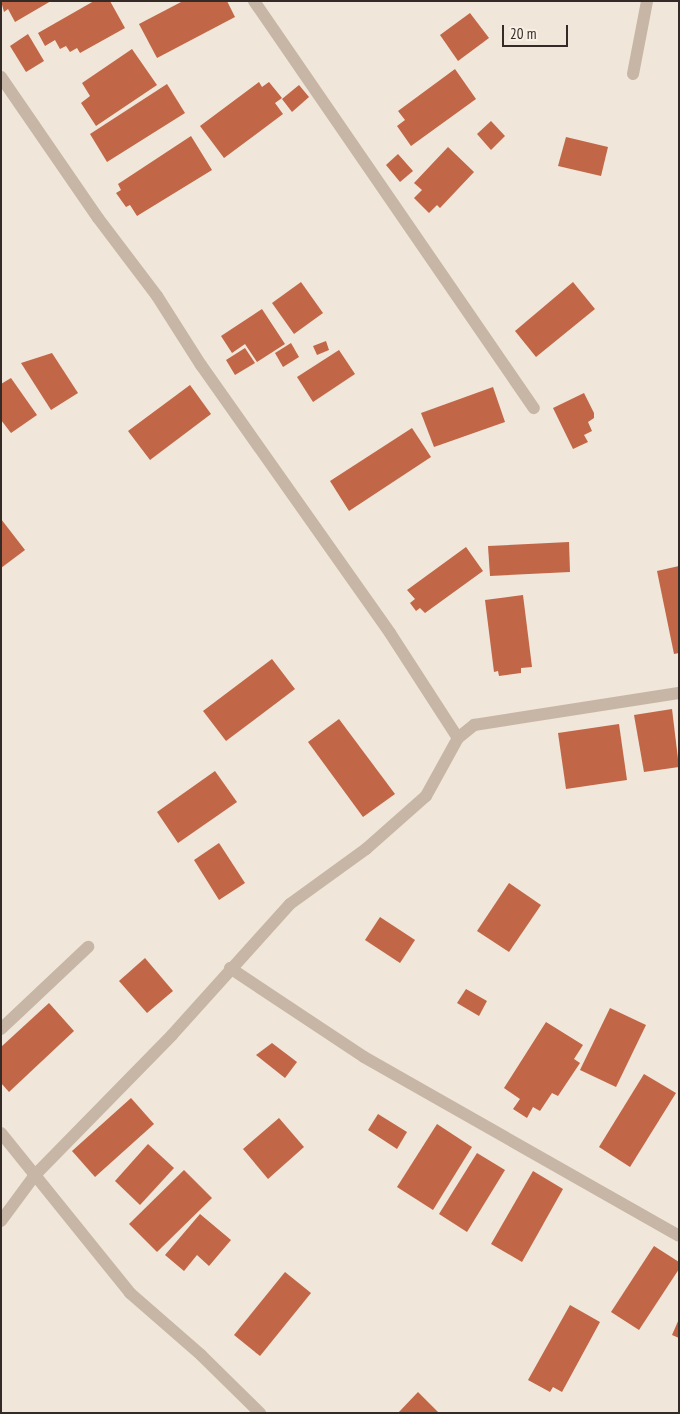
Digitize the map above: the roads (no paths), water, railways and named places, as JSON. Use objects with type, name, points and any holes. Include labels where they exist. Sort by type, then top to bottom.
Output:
[{"type":"street","points":[[254,1],[534,408]]},
{"type":"street","points":[[634,74],[647,1]]},
{"type":"street","points":[[1,77],[98,218],[158,296],[201,365],[390,633],[458,738]]},
{"type":"street","points":[[1,1221],[36,1175],[172,1034],[290,904],[366,849],[426,796],[458,738],[474,725],[496,719],[679,693]]},
{"type":"street","points":[[1,1029],[88,947]]},
{"type":"street","points":[[230,968],[364,1057],[679,1236]]},
{"type":"street","points":[[1,1133],[130,1293],[201,1355],[260,1413]]}]
